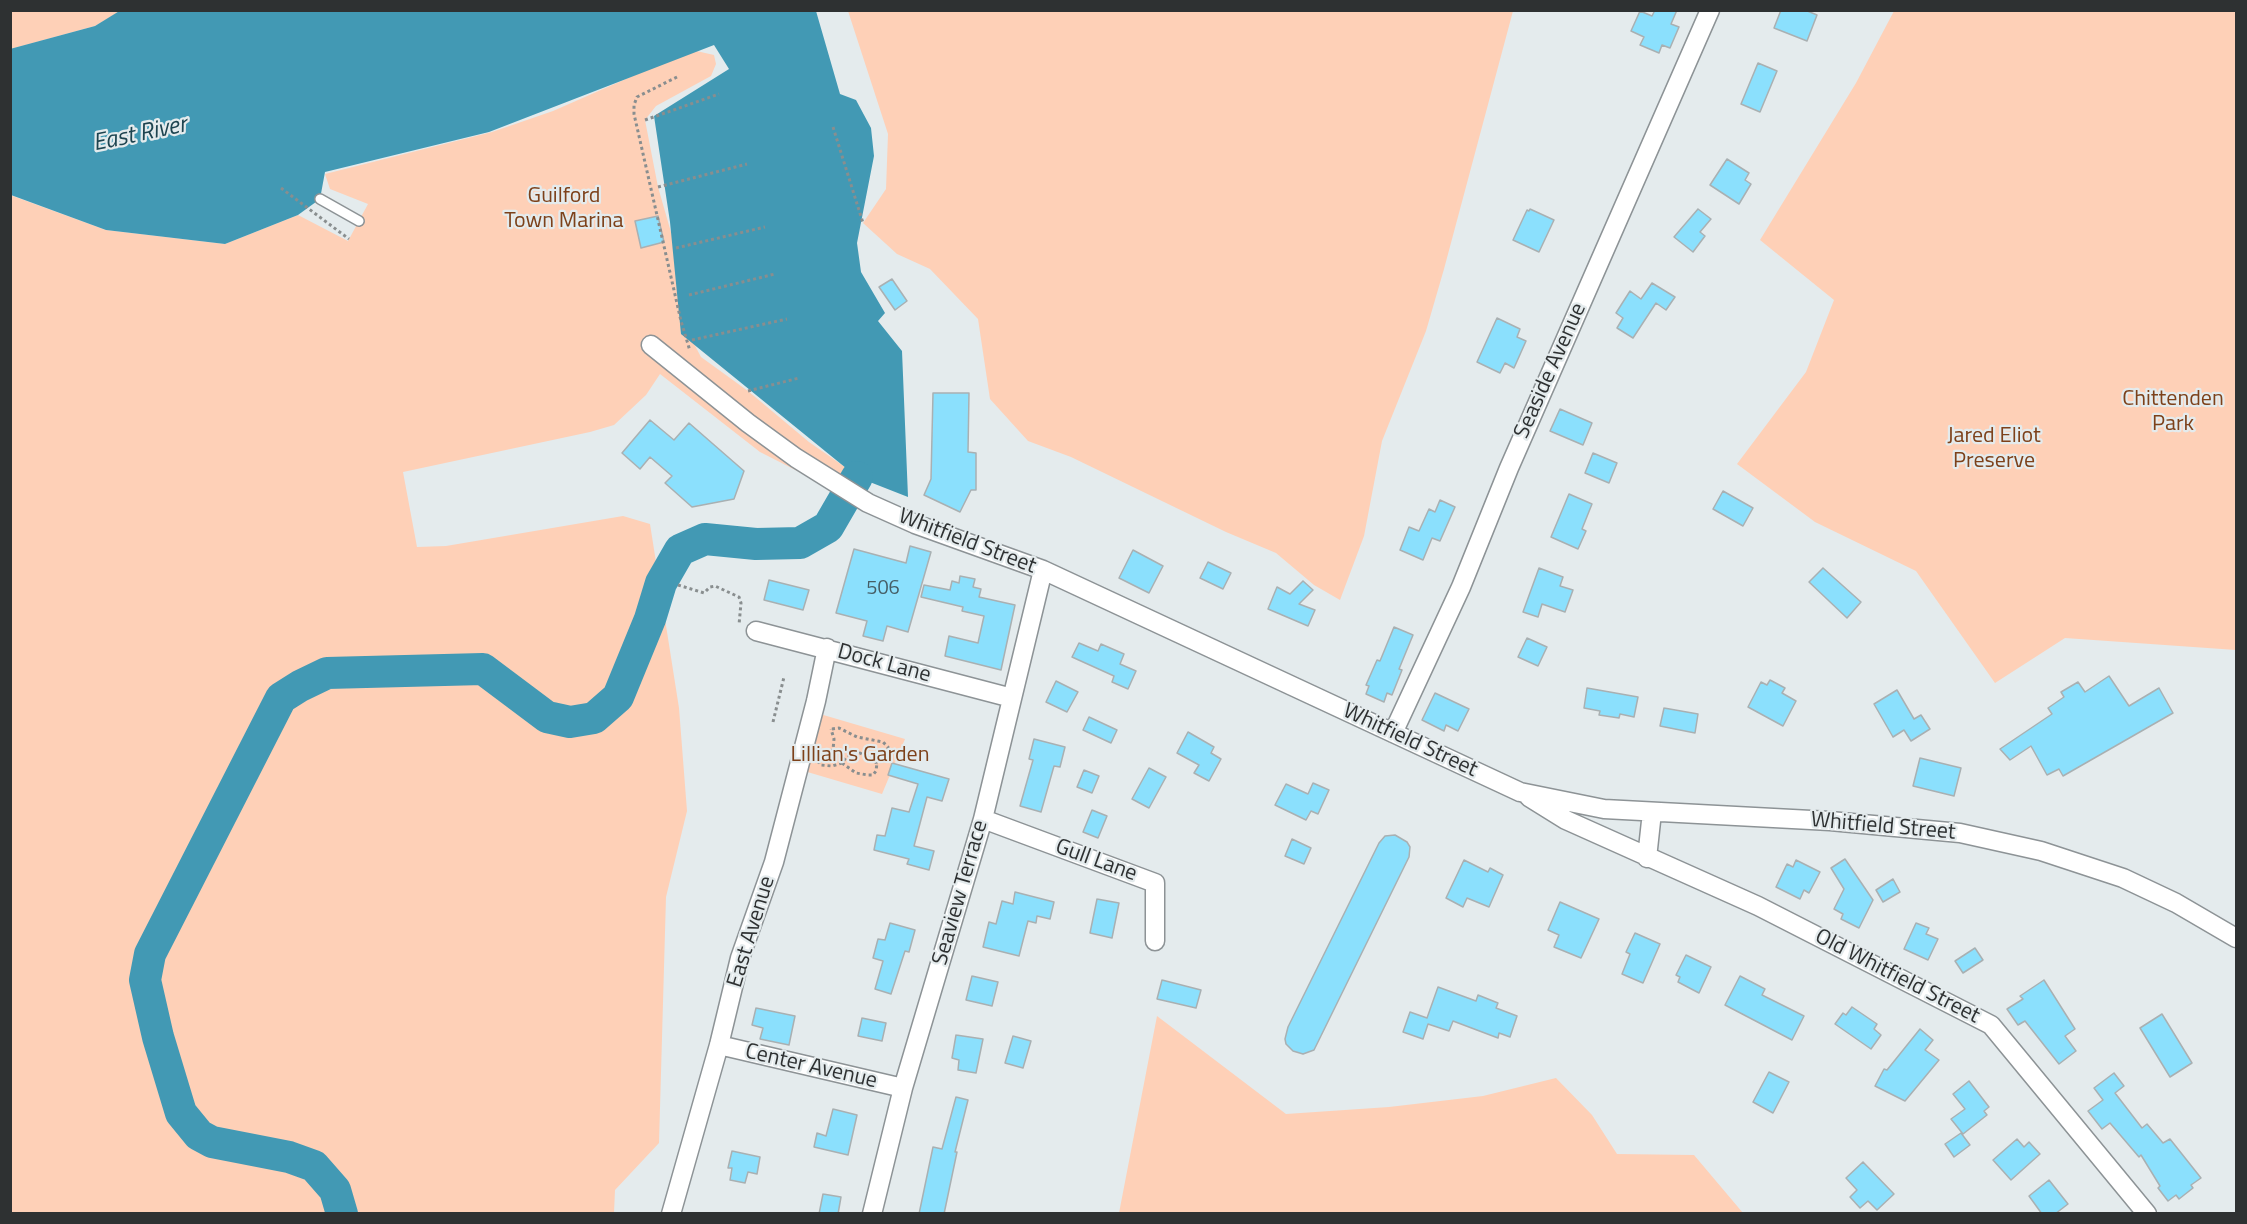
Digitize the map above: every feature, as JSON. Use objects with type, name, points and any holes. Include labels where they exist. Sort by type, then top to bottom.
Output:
[{"type":"street","name":"Seaside Avenue","points":[[1393,733],[1461,587],[1509,468],[1710,10]]},
{"type":"street","name":"Whitfield Street","points":[[651,345],[748,423],[796,458],[868,503],[915,524],[1043,570],[1520,792],[1604,809],[1842,822],[1960,832],[2041,851],[2123,878],[2176,903],[2236,938]]},
{"type":"street","name":"Seaview Terrace","points":[[872,1214],[903,1088],[983,819],[1043,570]]},
{"type":"street","name":"Dock Lane","points":[[747,628],[1012,698]]},
{"type":"street","name":"East Avenue","points":[[671,1214],[719,1045],[740,958],[774,862],[816,701],[826,648]]},
{"type":"street","name":"Old Whitfield Street","points":[[1520,792],[1566,820],[1758,906],[1990,1025],[2147,1214]]},
{"type":"street","points":[[1647,858],[1652,812]]},
{"type":"street","name":"Gull Lane","points":[[983,819],[1155,883],[1155,941]]},
{"type":"street","name":"Center Avenue","points":[[719,1045],[903,1088]]},
{"type":"lane","points":[[320,199],[359,221]]},
{"type":"path","points":[[677,77],[638,97],[634,105],[634,114],[681,321],[690,351]]},
{"type":"path","points":[[645,120],[719,94]]},
{"type":"path","points":[[833,127],[863,223]]},
{"type":"path","points":[[658,187],[747,164]]},
{"type":"path","points":[[281,188],[349,239]]},
{"type":"path","points":[[675,248],[765,227]]},
{"type":"path","points":[[689,296],[775,274]]},
{"type":"path","points":[[692,340],[787,319]]},
{"type":"path","points":[[748,391],[799,378]]},
{"type":"path","points":[[678,585],[704,594],[710,587],[715,586],[739,597],[747,628]]},
{"type":"path","points":[[773,722],[784,677]]},
{"type":"path","points":[[840,728],[857,737],[883,742],[888,747],[888,759],[877,764],[860,753],[847,756],[842,763],[825,767],[818,761],[819,754],[833,750],[834,739],[831,731],[840,728]]},
{"type":"path","points":[[842,763],[856,773],[868,775],[873,775],[877,764]]},
{"type":"green space","points":[[11,11],[121,11],[95,26],[11,49]]},
{"type":"green space","points":[[848,11],[1513,11],[1426,331],[1382,441],[1364,536],[1340,600],[1314,585],[1276,553],[1226,532],[1071,457],[1028,441],[990,399],[978,319],[930,269],[897,254],[863,223],[886,189],[888,134]]},
{"type":"green space","points":[[1894,11],[2236,11],[2236,650],[2065,638],[1995,683],[1916,571],[1815,522],[1737,464],[1806,372],[1834,300],[1760,240],[1856,83]]},
{"type":"green space","name":"Guilford Town Marina","points":[[692,50],[714,55],[716,64],[711,76],[656,106],[645,120],[658,187],[689,295],[692,340],[701,357],[748,391],[809,442],[845,467],[831,488],[760,452],[660,374],[646,395],[614,425],[403,472],[417,547],[446,546],[623,516],[650,524],[679,708],[687,811],[666,897],[659,1143],[615,1190],[614,1213],[11,1213],[10,195],[106,230],[225,244],[298,215],[348,241],[368,204],[330,189],[325,174],[492,132],[553,111]]},
{"type":"green space","name":"Lillian's Garden","points":[[820,714],[905,739],[882,794],[804,771]]},
{"type":"green space","points":[[1157,1016],[1286,1114],[1389,1107],[1483,1096],[1556,1078],[1592,1115],[1617,1154],[1694,1155],[1743,1213],[1119,1213]]},
{"type":"water","name":"East River","points":[[121,10],[816,11],[840,94],[856,100],[871,128],[874,156],[857,243],[861,272],[885,313],[878,321],[902,351],[908,497],[857,477],[681,334],[670,222],[654,116],[729,69],[714,45],[489,132],[325,172],[320,199],[298,215],[225,244],[106,230],[11,195],[10,49],[95,26]]},
{"type":"building","points":[[1655,10],[1677,10],[1671,24],[1679,27],[1670,48],[1662,45],[1659,53],[1640,45],[1644,37],[1631,31],[1640,11],[1652,16]]},
{"type":"building","points":[[1781,10],[1805,10],[1817,15],[1807,41],[1774,28]]},
{"type":"building","points":[[1758,63],[1777,71],[1760,112],[1741,104]]},
{"type":"building","points":[[1727,159],[1749,173],[1745,180],[1751,184],[1739,204],[1710,185]]},
{"type":"building","points":[[1530,209],[1554,220],[1539,252],[1513,240],[1527,210]]},
{"type":"building","points":[[1698,209],[1711,219],[1700,232],[1705,236],[1693,252],[1674,237]]},
{"type":"building","points":[[658,216],[664,242],[641,248],[635,221]]},
{"type":"building","points":[[892,279],[907,301],[895,310],[879,287]]},
{"type":"building","points":[[1652,283],[1675,297],[1666,310],[1656,303],[1633,338],[1617,328],[1623,318],[1616,313],[1630,291],[1641,299]]},
{"type":"building","points":[[1497,318],[1520,329],[1517,337],[1526,341],[1514,368],[1505,363],[1500,373],[1477,362]]},
{"type":"building","points":[[933,393],[969,393],[968,452],[976,453],[976,490],[971,490],[960,512],[924,495],[931,479]]},
{"type":"building","points":[[1560,409],[1592,423],[1583,445],[1550,431]]},
{"type":"building","points":[[650,420],[674,440],[689,423],[744,471],[734,499],[692,507],[665,483],[672,476],[650,457],[640,469],[622,453]]},
{"type":"building","points":[[1593,453],[1617,463],[1609,483],[1585,473]]},
{"type":"building","points":[[1723,491],[1753,508],[1743,526],[1713,509]]},
{"type":"building","points":[[1569,494],[1592,504],[1582,529],[1586,531],[1578,549],[1551,537]]},
{"type":"building","points":[[1440,500],[1455,507],[1440,541],[1432,538],[1423,560],[1400,550],[1409,527],[1419,531],[1429,509],[1435,512]]},
{"type":"building","points":[[910,546],[931,552],[908,632],[887,626],[883,641],[863,636],[867,621],[836,613],[854,549],[906,563]]},
{"type":"building","points":[[1133,550],[1163,566],[1149,593],[1119,578]]},
{"type":"building","points":[[1208,562],[1231,573],[1223,589],[1200,578]]},
{"type":"building","points":[[1539,568],[1563,577],[1560,586],[1573,590],[1565,612],[1542,604],[1538,617],[1523,612]]},
{"type":"building","points":[[1823,568],[1861,602],[1847,618],[1809,582]]},
{"type":"building","points":[[960,576],[975,579],[973,587],[981,589],[979,597],[1015,605],[1001,670],[945,656],[949,636],[978,643],[984,616],[962,611],[963,607],[921,597],[924,585],[950,590],[952,581],[959,583]]},
{"type":"building","points":[[769,580],[809,590],[803,610],[764,600]]},
{"type":"building","points":[[1303,581],[1313,590],[1299,604],[1315,610],[1308,626],[1268,609],[1277,587],[1290,594]]},
{"type":"building","points":[[1394,627],[1413,635],[1399,669],[1402,670],[1392,695],[1387,693],[1384,702],[1366,694],[1369,686],[1366,685],[1377,660],[1380,661]]},
{"type":"building","points":[[1527,638],[1547,647],[1538,666],[1518,657]]},
{"type":"building","points":[[1079,643],[1098,651],[1101,644],[1124,654],[1120,664],[1136,671],[1128,689],[1112,682],[1114,676],[1072,657]]},
{"type":"building","points":[[2109,676],[2129,706],[2159,688],[2173,713],[2063,776],[2059,769],[2047,775],[2031,746],[2010,760],[2000,749],[2052,714],[2048,708],[2064,697],[2061,692],[2078,682],[2085,692]]},
{"type":"building","points":[[1770,680],[1785,688],[1782,693],[1796,701],[1783,726],[1748,707],[1761,682],[1767,685]]},
{"type":"building","points":[[1056,681],[1078,692],[1067,712],[1046,702]]},
{"type":"building","points":[[1587,688],[1638,697],[1634,717],[1620,714],[1619,718],[1599,715],[1600,711],[1584,708]]},
{"type":"building","points":[[1897,690],[1914,719],[1921,715],[1930,729],[1911,741],[1904,730],[1893,737],[1874,704]]},
{"type":"building","points":[[1435,693],[1469,709],[1458,731],[1446,725],[1444,731],[1422,720]]},
{"type":"building","points":[[1664,708],[1698,714],[1695,733],[1660,726]]},
{"type":"building","points":[[1089,717],[1117,730],[1111,743],[1083,730]]},
{"type":"building","points":[[1188,732],[1214,747],[1211,753],[1221,759],[1209,781],[1194,773],[1199,765],[1177,753]]},
{"type":"building","points":[[1034,739],[1065,747],[1060,767],[1054,766],[1041,812],[1020,806],[1033,760],[1029,759]]},
{"type":"building","points":[[1920,758],[1961,768],[1954,796],[1913,786]]},
{"type":"building","points":[[892,763],[949,779],[942,801],[927,797],[914,846],[934,851],[929,870],[907,864],[909,859],[874,850],[877,835],[885,836],[892,808],[909,812],[918,784],[888,775]]},
{"type":"building","points":[[1149,768],[1166,777],[1149,808],[1132,799]]},
{"type":"building","points":[[1084,770],[1099,776],[1092,793],[1077,787]]},
{"type":"building","points":[[1313,783],[1329,790],[1318,814],[1311,811],[1306,820],[1275,805],[1286,784],[1308,794]]},
{"type":"building","points":[[1092,810],[1107,816],[1098,838],[1083,832]]},
{"type":"building","points":[[1395,835],[1407,842],[1410,847],[1409,857],[1314,1050],[1303,1054],[1293,1051],[1286,1044],[1288,1027],[1379,843],[1385,836]]},
{"type":"building","points":[[1292,839],[1311,848],[1304,864],[1285,856]]},
{"type":"building","points":[[1845,859],[1873,900],[1859,928],[1841,919],[1843,914],[1834,909],[1844,889],[1831,868]]},
{"type":"building","points":[[1464,860],[1488,872],[1490,868],[1503,875],[1489,907],[1467,898],[1463,907],[1446,898]]},
{"type":"building","points":[[1796,860],[1820,872],[1809,893],[1804,890],[1800,899],[1776,887],[1787,864],[1793,867]]},
{"type":"building","points":[[1893,879],[1900,892],[1883,902],[1876,890]]},
{"type":"building","points":[[1015,892],[1054,902],[1050,919],[1037,916],[1036,923],[1028,921],[1019,956],[983,947],[989,922],[996,924],[1002,901],[1013,904]]},
{"type":"building","points":[[1097,899],[1119,903],[1112,938],[1090,933]]},
{"type":"building","points":[[1560,902],[1599,919],[1581,958],[1554,947],[1559,935],[1548,930]]},
{"type":"building","points":[[890,923],[915,930],[909,952],[905,951],[891,994],[875,989],[883,961],[873,958],[878,939],[885,940]]},
{"type":"building","points":[[1916,923],[1929,928],[1926,934],[1938,939],[1928,960],[1904,949]]},
{"type":"building","points":[[1635,933],[1660,944],[1643,983],[1622,974],[1630,954],[1626,952]]},
{"type":"building","points":[[1975,948],[1983,960],[1963,973],[1955,961]]},
{"type":"building","points":[[1686,955],[1711,967],[1699,993],[1678,982],[1680,977],[1676,975]]},
{"type":"building","points":[[972,976],[998,982],[992,1006],[966,1000]]},
{"type":"building","points":[[1740,976],[1765,989],[1762,995],[1804,1016],[1792,1040],[1725,1005]]},
{"type":"building","points":[[1162,980],[1201,990],[1196,1008],[1157,999]]},
{"type":"building","points":[[2044,980],[2075,1029],[2065,1036],[2076,1051],[2059,1064],[2025,1021],[2018,1025],[2007,1009],[2023,999],[2020,996]]},
{"type":"building","points":[[1438,987],[1476,1001],[1478,995],[1498,1003],[1496,1008],[1517,1016],[1510,1037],[1499,1033],[1498,1038],[1453,1021],[1449,1031],[1428,1024],[1423,1039],[1403,1032],[1410,1012],[1427,1018]]},
{"type":"building","points":[[1852,1007],[1877,1024],[1874,1029],[1881,1035],[1871,1049],[1835,1024],[1843,1013],[1846,1015]]},
{"type":"building","points":[[756,1008],[795,1016],[789,1045],[760,1039],[763,1028],[752,1025]]},
{"type":"building","points":[[2162,1014],[2192,1063],[2170,1077],[2140,1028]]},
{"type":"building","points":[[862,1018],[886,1023],[882,1041],[858,1036]]},
{"type":"building","points":[[1920,1029],[1933,1040],[1925,1050],[1939,1060],[1905,1101],[1875,1086],[1884,1069],[1887,1070]]},
{"type":"building","points":[[956,1035],[983,1039],[976,1073],[958,1070],[959,1060],[952,1058]]},
{"type":"building","points":[[1013,1036],[1031,1041],[1023,1068],[1005,1063]]},
{"type":"building","points":[[1769,1072],[1789,1082],[1773,1113],[1753,1102]]},
{"type":"building","points":[[2114,1073],[2124,1086],[2115,1093],[2142,1128],[2147,1124],[2163,1143],[2170,1139],[2201,1178],[2191,1185],[2193,1188],[2179,1199],[2176,1195],[2168,1201],[2158,1188],[2160,1186],[2141,1155],[2139,1157],[2110,1123],[2102,1129],[2088,1111],[2103,1100],[2094,1088]]},
{"type":"building","points":[[1969,1081],[1989,1107],[1984,1111],[1987,1115],[1963,1134],[1951,1119],[1965,1109],[1953,1094]]},
{"type":"building","points":[[956,1097],[968,1100],[955,1152],[957,1152],[944,1214],[919,1214],[933,1147],[942,1149]]},
{"type":"building","points":[[833,1109],[857,1115],[848,1155],[814,1147],[817,1133],[826,1136]]},
{"type":"building","points":[[1961,1133],[1970,1145],[1954,1157],[1945,1144]]},
{"type":"building","points":[[2017,1139],[2024,1147],[2029,1142],[2040,1154],[2011,1180],[1993,1160]]},
{"type":"building","points":[[732,1151],[760,1157],[757,1174],[748,1172],[745,1183],[730,1180],[732,1168],[728,1168]]},
{"type":"building","points":[[1863,1162],[1894,1194],[1877,1210],[1868,1201],[1860,1208],[1850,1197],[1857,1190],[1846,1178]]},
{"type":"building","points":[[2049,1180],[2068,1204],[2055,1214],[2042,1214],[2029,1196]]},
{"type":"building","points":[[823,1194],[841,1197],[838,1214],[819,1214]]},
{"type":"waterway","points":[[342,1214],[335,1190],[314,1166],[289,1157],[212,1142],[199,1135],[181,1113],[158,1037],[145,980],[150,954],[281,698],[327,673],[483,669],[547,717],[570,722],[594,718],[618,697],[650,619],[661,583],[680,550],[705,539],[756,544],[800,543],[828,527],[857,477]]},
{"type":"park label","name":"Chittenden Park","points":[[2173,413]]},
{"type":"park label","name":"Jared Eliot Preserve","points":[[1994,450]]}]
